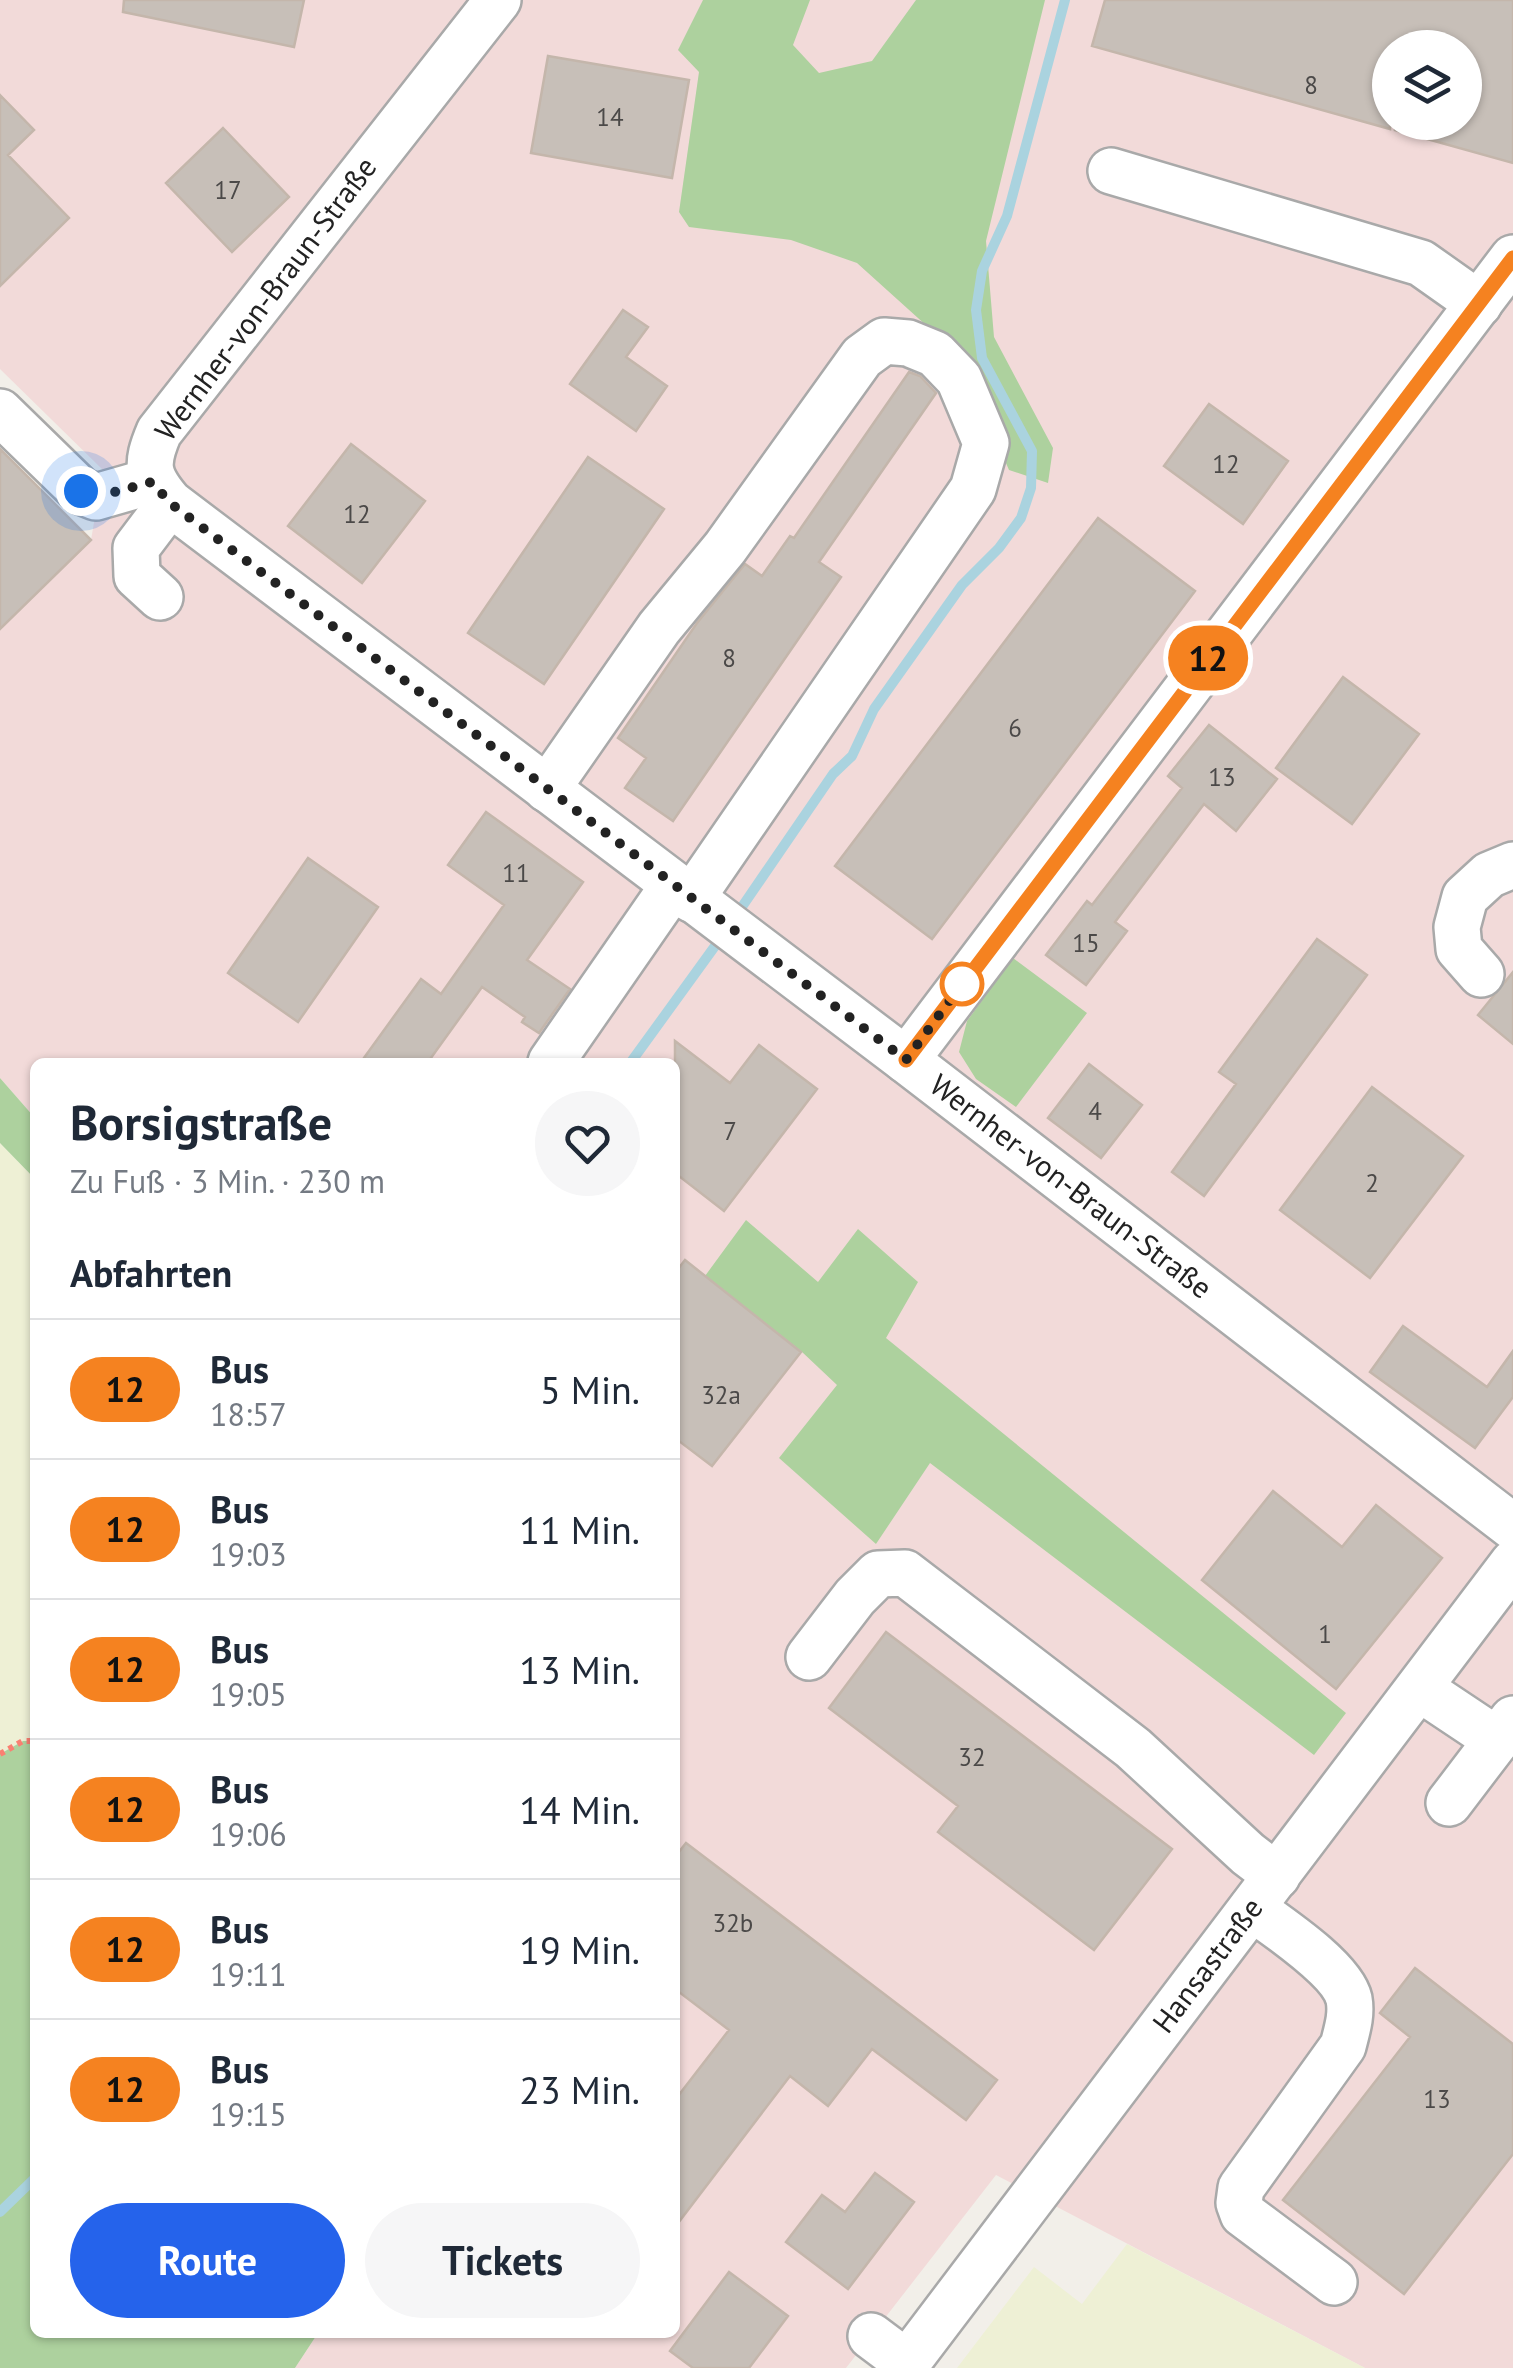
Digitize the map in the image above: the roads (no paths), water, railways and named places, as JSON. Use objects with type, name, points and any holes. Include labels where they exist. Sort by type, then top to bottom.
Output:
[{"type":"street","name":"Wernher-von-Braun-Straße","points":[[498,0],[453,86],[251,338],[150,427],[150,455],[161,492],[1513,1527]]},
{"type":"street","points":[[1111,172],[1422,263],[1479,304]]},
{"type":"street","points":[[906,1060],[1260,610],[1513,258]]},
{"type":"street","points":[[547,788],[658,628],[724,548],[862,357],[884,341],[908,344],[935,354],[959,379],[986,443],[973,489],[704,909],[555,1058]]},
{"type":"street","points":[[0,412],[81,491],[96,497],[161,492],[136,548],[137,576],[160,598]]},
{"type":"street","points":[[1481,974],[1459,949],[1457,927],[1465,898],[1489,875],[1513,865]]},
{"type":"street","name":"Hansastraße","points":[[905,2365],[1134,2034],[1265,1892],[1513,1562]]},
{"type":"street","points":[[809,1657],[878,1574],[904,1574],[1133,1748],[1248,1854],[1265,1892],[1340,1980],[1350,2001],[1350,2023],[1337,2055],[1241,2188],[1238,2204],[1244,2214],[1334,2282]]},
{"type":"street","points":[[1419,1688],[1505,1730],[1449,1803]]},
{"type":"street","points":[[871,2336],[905,2365]]},
{"type":"waterway","points":[[735,917],[833,774],[852,756],[874,709],[962,585],[999,548],[1021,518],[1031,488],[1032,451],[982,358],[976,310],[982,271],[1007,216],[1065,0]]},
{"type":"waterway","points":[[634,1058],[723,935]]},
{"type":"waterway","points":[[0,2212],[30,2183]]}]
